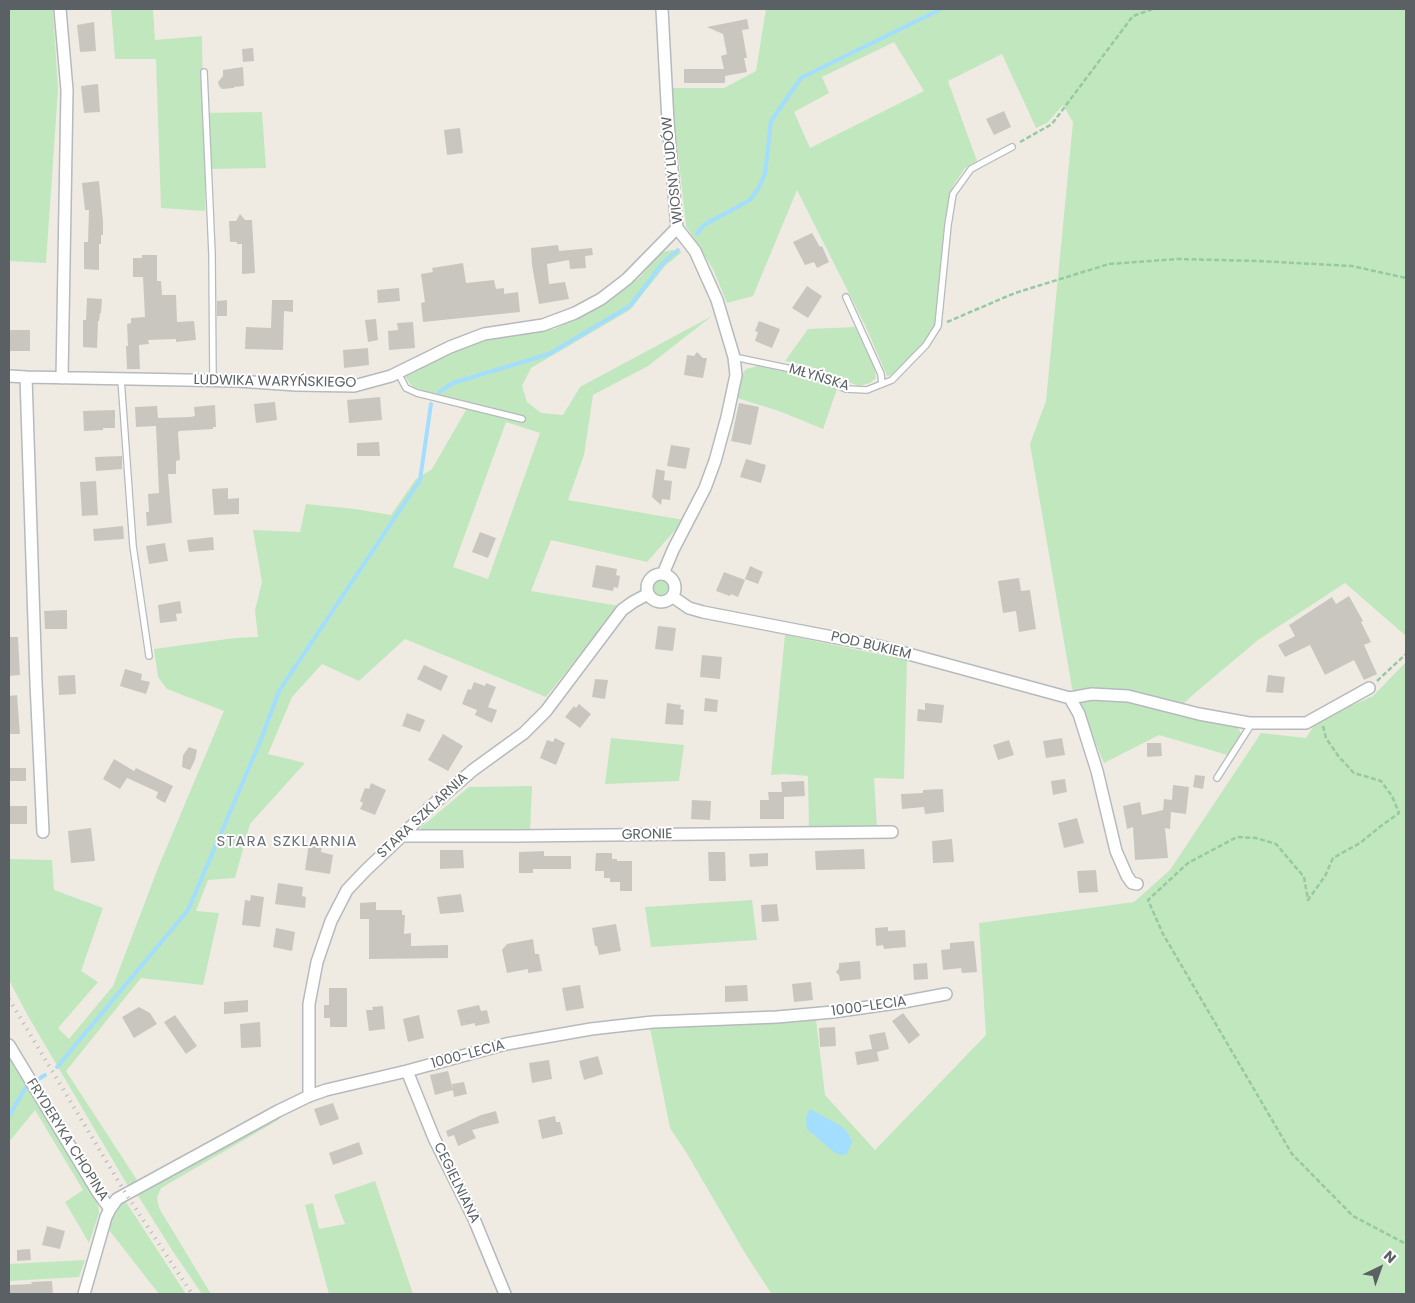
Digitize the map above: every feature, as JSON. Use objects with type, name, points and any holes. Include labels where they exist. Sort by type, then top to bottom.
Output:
[{"type":"street","points":[[60,9],[67,90],[62,378]]},
{"type":"street","name":"WIOSNY LUDÓW","points":[[648,594],[647,585],[655,575],[663,574],[673,550],[705,488],[715,461],[736,375],[734,357],[711,285],[695,250],[677,228],[668,122],[662,9]]},
{"type":"street","name":"LUDWIKA WARYŃSKIEGO","points":[[9,376],[213,380],[354,386],[391,376],[450,347],[484,334],[543,325],[575,313],[601,300],[627,279],[677,228]]},
{"type":"street","points":[[26,377],[43,832]]},
{"type":"street","points":[[648,594],[653,601],[662,603],[673,597],[675,592],[674,583],[668,576],[663,574]]},
{"type":"street","name":"STARA SZKLARNIA","points":[[308,1096],[309,1004],[317,962],[331,921],[347,890],[429,808],[472,770],[524,733],[546,711],[622,610],[648,594]]},
{"type":"street","name":"POD BUKIEM","points":[[673,597],[689,608],[703,612],[879,646],[1070,698],[1092,694],[1128,696],[1199,714],[1249,723],[1306,723],[1369,688]]},
{"type":"street","points":[[1070,698],[1079,714],[1097,771],[1116,851],[1127,876],[1132,882],[1137,884]]},
{"type":"street","name":"GRONIE","points":[[402,836],[892,832]]},
{"type":"street","name":"1000-LECIA","points":[[84,1294],[102,1230],[110,1209],[117,1199],[308,1096],[506,1044],[592,1030],[662,1021],[777,1017],[833,1012],[946,994]]},
{"type":"street","name":"FRYDERYKA CHOPINA","points":[[9,1045],[97,1191],[110,1209]]},
{"type":"street","name":"CEGIELNIANA","points":[[407,1071],[434,1138],[474,1219],[505,1294]]},
{"type":"lane","points":[[204,72],[212,254],[213,380]]},
{"type":"lane","name":"MŁYŃSKA","points":[[734,357],[806,372],[846,389],[867,390],[892,380],[926,345],[938,326],[953,194],[971,169],[1012,147]]},
{"type":"lane","points":[[846,297],[881,374],[882,384]]},
{"type":"lane","points":[[398,373],[406,388],[417,393],[522,419]]},
{"type":"lane","points":[[122,379],[134,546],[149,656]]},
{"type":"lane","points":[[1217,778],[1249,728],[1249,723]]},
{"type":"path","points":[[1012,147],[1052,124],[1133,16],[1153,9]]},
{"type":"path","points":[[938,326],[1015,293],[1109,264],[1178,259],[1258,261],[1352,266],[1406,278]]},
{"type":"path","points":[[1369,688],[1406,654]]},
{"type":"path","points":[[1320,716],[1326,738],[1339,757],[1354,774],[1380,781],[1392,796],[1399,813],[1360,843],[1333,858],[1325,876],[1308,900],[1304,877],[1276,844],[1256,838],[1237,837],[1188,863],[1148,900],[1163,934],[1292,1154],[1353,1216],[1406,1244]]},
{"type":"green space","points":[[9,9],[53,9],[58,90],[46,263],[9,261]]},
{"type":"green space","points":[[111,9],[153,9],[155,40],[202,36],[203,113],[262,112],[266,168],[205,169],[205,211],[161,208],[156,59],[115,59]]},
{"type":"green space","points":[[766,9],[1406,9],[1406,636],[1345,583],[1258,640],[1172,714],[1236,725],[1242,735],[1231,756],[1159,735],[1104,763],[1072,688],[1030,444],[1046,401],[1073,122],[1063,105],[1047,123],[1036,128],[1002,54],[948,81],[977,161],[965,168],[953,186],[945,220],[935,326],[922,344],[892,375],[887,376],[866,327],[797,190],[753,296],[727,303],[713,269],[686,226],[671,88],[724,88],[756,71]],"holes":[[[894,42],[924,91],[810,148],[794,112],[829,93],[822,77]]]},
{"type":"green space","points":[[673,250],[682,252],[665,266],[630,310],[531,368],[522,386],[527,402],[541,413],[563,415],[580,387],[712,316],[648,366],[593,395],[584,455],[568,500],[684,520],[647,562],[551,540],[531,591],[619,606],[546,697],[405,639],[359,681],[322,664],[292,697],[268,754],[305,763],[250,824],[235,878],[208,880],[196,911],[219,913],[203,985],[141,978],[66,1071],[137,1180],[128,1186],[28,1016],[9,980],[9,859],[52,860],[54,890],[103,908],[81,971],[98,982],[58,1028],[69,1039],[113,986],[158,868],[224,711],[167,689],[158,677],[154,649],[235,638],[258,637],[255,610],[262,582],[253,530],[300,532],[306,504],[391,515],[416,479],[432,469],[466,410],[412,386],[405,377],[448,353],[495,337],[555,329],[607,302],[640,277],[661,252]],"holes":[[[506,422],[540,433],[488,579],[453,567]]]},
{"type":"green space","points":[[855,327],[875,369],[876,378],[870,383],[859,386],[805,365],[785,361],[808,329]]},
{"type":"green space","points":[[758,366],[805,376],[837,389],[823,429],[779,411],[737,398],[741,376],[746,369]]},
{"type":"green space","points":[[657,578],[665,578],[670,583],[668,594],[657,596],[652,591],[652,583]]},
{"type":"green space","points":[[785,635],[907,660],[904,779],[874,778],[877,828],[809,830],[808,776],[771,775]]},
{"type":"green space","points":[[1406,662],[1406,1294],[770,1294],[670,1128],[650,1028],[816,1020],[825,1095],[875,1150],[986,1035],[979,923],[1134,902],[1170,870],[1261,733],[1306,738],[1317,721],[1373,696]]},
{"type":"green space","points":[[611,738],[684,745],[679,781],[605,784]]},
{"type":"green space","points":[[532,786],[530,832],[426,832],[420,828],[469,787]]},
{"type":"green space","points":[[752,900],[757,940],[651,947],[645,907]]},
{"type":"green space","points":[[9,1058],[98,1204],[99,1213],[89,1243],[65,1202],[83,1190],[35,1110],[9,1142]]},
{"type":"green space","points":[[273,1118],[280,1119],[161,1188],[157,1198],[159,1208],[211,1294],[202,1294],[137,1194]]},
{"type":"green space","points":[[375,1181],[413,1294],[329,1294],[305,1205],[313,1203],[319,1229],[345,1224],[334,1195]]},
{"type":"green space","points":[[126,1202],[186,1294],[159,1294],[109,1230],[114,1214],[120,1205]]},
{"type":"green space","points":[[85,1260],[79,1277],[9,1281],[9,1264]]},
{"type":"water","points":[[812,1110],[841,1126],[848,1133],[852,1142],[847,1154],[840,1155],[834,1152],[807,1129],[808,1111]]},
{"type":"building","points":[[747,19],[749,29],[742,30],[747,58],[744,58],[747,72],[725,76],[725,83],[684,83],[684,69],[724,69],[721,56],[727,54],[723,34],[707,27]]},
{"type":"building","points":[[94,22],[96,51],[80,52],[77,25]]},
{"type":"building","points":[[253,48],[254,61],[243,62],[242,49]]},
{"type":"building","points":[[243,67],[244,86],[222,89],[219,86],[218,82],[223,76],[223,70]]},
{"type":"building","points":[[98,84],[100,112],[84,113],[81,86]]},
{"type":"building","points":[[1004,111],[1011,127],[994,135],[986,119]]},
{"type":"building","points":[[460,128],[463,153],[447,155],[444,130]]},
{"type":"building","points":[[99,181],[103,235],[101,235],[101,244],[99,244],[99,270],[84,269],[84,242],[88,242],[89,210],[85,210],[82,183]]},
{"type":"building","points":[[240,214],[245,220],[252,220],[255,273],[242,274],[242,244],[230,242],[229,221],[236,221]]},
{"type":"building","points":[[812,233],[820,247],[822,246],[829,262],[817,268],[814,262],[805,265],[793,242]]},
{"type":"building","points":[[558,245],[559,251],[592,248],[593,255],[585,256],[586,268],[570,269],[569,260],[547,264],[549,284],[565,282],[569,299],[539,304],[531,248]]},
{"type":"building","points":[[142,255],[157,255],[157,281],[161,281],[162,295],[176,295],[177,322],[194,321],[196,340],[176,342],[176,339],[148,340],[149,344],[139,345],[140,369],[127,369],[127,324],[131,323],[131,318],[145,317],[143,277],[133,277],[133,258],[142,258]]},
{"type":"building","points":[[463,263],[466,283],[494,280],[496,289],[504,288],[504,294],[518,292],[520,312],[423,322],[421,303],[425,302],[421,274],[433,272],[432,268]]},
{"type":"building","points":[[807,286],[822,296],[808,318],[792,308]]},
{"type":"building","points":[[399,288],[400,301],[378,303],[377,290]]},
{"type":"building","points":[[87,298],[102,299],[101,313],[98,321],[97,348],[83,347],[83,320],[86,320]]},
{"type":"building","points":[[227,300],[227,316],[217,316],[217,301]]},
{"type":"building","points":[[272,300],[293,300],[293,312],[284,311],[283,350],[245,349],[246,327],[271,328]]},
{"type":"building","points":[[376,319],[378,340],[368,342],[365,320]]},
{"type":"building","points":[[759,321],[780,329],[772,348],[755,341],[758,332],[755,331]]},
{"type":"building","points":[[413,322],[415,348],[389,350],[388,331],[398,330],[397,323]]},
{"type":"building","points":[[9,330],[30,330],[30,351],[9,351]]},
{"type":"building","points":[[368,348],[369,365],[344,368],[343,350]]},
{"type":"building","points":[[697,352],[703,358],[707,358],[703,378],[684,375],[687,355],[694,356]]},
{"type":"building","points":[[380,397],[382,420],[349,423],[347,400]]},
{"type":"building","points":[[275,402],[277,420],[256,423],[254,404]]},
{"type":"building","points":[[739,403],[759,407],[751,445],[731,441]]},
{"type":"building","points":[[215,405],[216,427],[213,427],[213,429],[179,431],[178,433],[180,460],[176,461],[176,474],[168,474],[172,523],[147,526],[146,512],[149,512],[148,494],[159,493],[156,426],[136,427],[135,407],[157,406],[158,418],[195,416],[194,407]]},
{"type":"building","points":[[115,410],[115,428],[84,431],[83,411]]},
{"type":"building","points":[[379,442],[380,456],[357,456],[357,443]]},
{"type":"building","points":[[671,445],[690,448],[686,469],[667,466]]},
{"type":"building","points":[[122,456],[122,469],[96,471],[95,457]]},
{"type":"building","points":[[746,459],[766,465],[761,483],[740,477]]},
{"type":"building","points":[[656,469],[665,471],[664,480],[672,481],[670,500],[662,499],[661,505],[652,497]]},
{"type":"building","points":[[96,481],[98,515],[82,516],[80,482]]},
{"type":"building","points":[[228,488],[228,499],[239,498],[239,514],[214,515],[212,489]]},
{"type":"building","points":[[123,526],[124,539],[94,541],[93,529]]},
{"type":"building","points":[[480,532],[496,538],[488,558],[472,552]]},
{"type":"building","points":[[213,537],[214,550],[189,552],[187,540]]},
{"type":"building","points":[[165,543],[168,561],[149,564],[146,546]]},
{"type":"building","points":[[596,565],[617,569],[616,575],[620,576],[618,588],[614,587],[613,591],[592,587]]},
{"type":"building","points":[[750,566],[763,572],[758,584],[745,579]]},
{"type":"building","points":[[724,572],[745,580],[738,597],[716,591]]},
{"type":"building","points":[[1019,578],[1021,591],[1030,590],[1036,629],[1019,632],[1016,611],[1003,613],[998,581]]},
{"type":"building","points":[[1349,596],[1363,621],[1361,622],[1371,642],[1364,645],[1377,674],[1364,680],[1354,660],[1325,675],[1310,645],[1285,657],[1278,645],[1295,636],[1289,625],[1332,597],[1336,604]]},
{"type":"building","points":[[180,601],[182,613],[176,614],[177,621],[160,623],[158,605]]},
{"type":"building","points":[[67,610],[67,629],[45,629],[44,611]]},
{"type":"building","points":[[658,626],[676,628],[673,651],[655,649]]},
{"type":"building","points":[[9,637],[18,637],[20,675],[9,676]]},
{"type":"building","points":[[702,655],[722,657],[720,679],[700,677]]},
{"type":"building","points":[[424,665],[448,676],[441,691],[417,679]]},
{"type":"building","points":[[125,669],[142,674],[141,680],[150,682],[146,694],[120,686]]},
{"type":"building","points":[[75,675],[76,694],[59,695],[58,676]]},
{"type":"building","points":[[1268,675],[1285,677],[1283,693],[1266,692]]},
{"type":"building","points":[[595,679],[608,680],[605,699],[592,697]]},
{"type":"building","points":[[474,682],[485,686],[486,683],[496,687],[488,707],[497,710],[492,723],[475,715],[477,710],[462,704],[468,689],[471,690]]},
{"type":"building","points":[[17,695],[20,734],[9,734],[9,696]]},
{"type":"building","points":[[705,698],[718,700],[717,712],[704,711]]},
{"type":"building","points":[[667,703],[681,705],[680,709],[684,710],[683,725],[665,724]]},
{"type":"building","points":[[925,703],[944,705],[942,723],[917,721],[918,709],[925,710]]},
{"type":"building","points":[[579,704],[591,714],[580,728],[565,717],[574,706],[576,708]]},
{"type":"building","points":[[407,713],[425,720],[420,732],[402,726]]},
{"type":"building","points":[[443,734],[463,746],[448,771],[428,760]]},
{"type":"building","points":[[555,738],[565,743],[556,765],[540,758],[547,740],[553,742]]},
{"type":"building","points":[[1062,738],[1065,755],[1046,758],[1043,741]]},
{"type":"building","points":[[1009,740],[1014,755],[998,760],[993,745]]},
{"type":"building","points":[[1147,743],[1161,743],[1162,756],[1147,757]]},
{"type":"building","points":[[189,747],[197,750],[190,770],[182,767],[183,755]]},
{"type":"building","points":[[114,759],[134,771],[136,768],[173,786],[165,803],[156,798],[158,792],[127,778],[120,789],[103,779]]},
{"type":"building","points":[[9,768],[26,768],[26,781],[9,781]]},
{"type":"building","points":[[1195,775],[1205,776],[1203,789],[1193,787]]},
{"type":"building","points":[[1065,779],[1067,792],[1053,795],[1051,781]]},
{"type":"building","points":[[804,781],[805,796],[784,797],[784,819],[760,819],[760,800],[769,800],[768,792],[782,792],[781,782]]},
{"type":"building","points":[[371,783],[386,790],[375,815],[360,809],[363,803],[360,801],[365,788],[369,789]]},
{"type":"building","points":[[1173,785],[1189,787],[1186,814],[1171,812],[1170,829],[1165,828],[1168,858],[1135,860],[1133,827],[1127,829],[1123,806],[1140,802],[1142,815],[1163,810],[1164,799],[1172,800]]},
{"type":"building","points":[[943,789],[944,812],[925,814],[924,807],[902,809],[901,794],[923,793],[923,790]]},
{"type":"building","points":[[692,800],[711,801],[710,820],[691,819]]},
{"type":"building","points":[[9,806],[27,806],[27,824],[9,824]]},
{"type":"building","points":[[1077,818],[1084,843],[1064,848],[1058,823]]},
{"type":"building","points":[[91,828],[95,861],[71,863],[68,831]]},
{"type":"building","points":[[952,839],[954,862],[933,863],[932,841]]},
{"type":"building","points":[[309,843],[322,845],[321,852],[333,855],[330,874],[305,870]]},
{"type":"building","points":[[864,849],[865,869],[816,870],[815,851]]},
{"type":"building","points":[[440,850],[463,850],[464,868],[440,869]]},
{"type":"building","points":[[544,851],[544,856],[571,856],[571,869],[533,869],[533,873],[519,873],[519,852]]},
{"type":"building","points":[[708,852],[725,852],[726,881],[709,881]]},
{"type":"building","points":[[596,853],[612,853],[612,859],[617,859],[617,861],[632,861],[632,891],[620,891],[620,882],[610,882],[610,878],[604,878],[604,871],[595,871]]},
{"type":"building","points":[[768,853],[768,866],[750,867],[749,854]]},
{"type":"building","points":[[1096,870],[1098,892],[1079,893],[1077,871]]},
{"type":"building","points":[[278,883],[303,887],[302,896],[306,897],[305,908],[275,904]]},
{"type":"building","points":[[461,894],[464,912],[440,914],[437,897]]},
{"type":"building","points":[[251,895],[264,897],[260,927],[242,925],[245,900],[250,901]]},
{"type":"building","points":[[376,902],[376,910],[402,910],[402,915],[405,915],[404,934],[411,933],[411,946],[448,945],[448,958],[369,959],[369,919],[360,919],[360,903]]},
{"type":"building","points":[[777,904],[779,921],[762,922],[761,905]]},
{"type":"building","points":[[616,924],[621,951],[599,955],[597,946],[595,946],[592,928]]},
{"type":"building","points":[[888,927],[888,931],[905,930],[906,947],[884,949],[883,945],[876,946],[875,928]]},
{"type":"building","points":[[276,928],[295,932],[292,951],[273,947]]},
{"type":"building","points":[[533,939],[535,954],[539,954],[542,971],[528,973],[528,969],[507,973],[502,950],[507,944]]},
{"type":"building","points":[[974,941],[977,972],[962,973],[961,968],[943,970],[941,950],[950,949],[950,943]]},
{"type":"building","points":[[860,961],[861,979],[840,981],[839,975],[836,972],[839,968],[839,963]]},
{"type":"building","points":[[927,963],[928,979],[914,980],[913,964]]},
{"type":"building","points":[[811,982],[813,1000],[794,1002],[792,984]]},
{"type":"building","points":[[580,985],[584,1008],[566,1011],[562,988]]},
{"type":"building","points":[[747,985],[748,1001],[725,1002],[725,986]]},
{"type":"building","points":[[329,988],[347,988],[347,1027],[330,1027],[330,1018],[324,1018],[324,1005],[329,1005]]},
{"type":"building","points":[[248,1000],[248,1012],[224,1014],[224,1002]]},
{"type":"building","points":[[479,1005],[481,1011],[487,1010],[490,1023],[475,1026],[475,1023],[461,1026],[457,1010]]},
{"type":"building","points":[[383,1006],[385,1029],[369,1031],[366,1010],[373,1010],[372,1007]]},
{"type":"building","points":[[139,1007],[150,1013],[157,1024],[134,1038],[122,1017]]},
{"type":"building","points":[[903,1013],[920,1035],[909,1044],[892,1021]]},
{"type":"building","points":[[175,1015],[197,1046],[186,1054],[164,1022]]},
{"type":"building","points":[[419,1015],[424,1038],[408,1042],[403,1019]]},
{"type":"building","points":[[260,1022],[261,1047],[241,1048],[240,1024]]},
{"type":"building","points":[[835,1027],[836,1046],[820,1047],[819,1028]]},
{"type":"building","points":[[885,1032],[889,1049],[877,1052],[879,1061],[857,1065],[855,1052],[872,1049],[869,1035]]},
{"type":"building","points":[[598,1056],[603,1074],[584,1080],[579,1061]]},
{"type":"building","points":[[549,1060],[552,1079],[532,1083],[529,1063]]},
{"type":"building","points":[[448,1071],[453,1090],[435,1095],[430,1075]]},
{"type":"building","points":[[464,1082],[467,1094],[454,1097],[452,1084]]},
{"type":"building","points":[[333,1103],[339,1119],[320,1126],[314,1109]]},
{"type":"building","points":[[496,1111],[499,1123],[472,1130],[476,1138],[458,1146],[454,1135],[448,1137],[446,1131],[481,1115]]},
{"type":"building","points":[[555,1116],[556,1122],[560,1122],[563,1134],[542,1139],[538,1120]]},
{"type":"building","points":[[359,1142],[363,1154],[333,1165],[329,1153]]},
{"type":"building","points":[[47,1226],[65,1231],[60,1249],[42,1245]]},
{"type":"building","points":[[30,1249],[31,1260],[17,1261],[17,1250]]},
{"type":"building","points":[[52,1281],[53,1294],[9,1294],[9,1285]]},
{"type":"waterway","points":[[697,234],[704,225],[750,200],[758,189],[765,174],[771,121],[801,78],[941,9]]},
{"type":"waterway","points":[[439,392],[453,383],[549,354],[630,306],[663,263],[678,250]]},
{"type":"waterway","points":[[57,1067],[188,910],[260,742],[279,691],[420,480],[431,404]]},
{"type":"waterway","points":[[37,1080],[45,1075]]},
{"type":"waterway","points":[[9,1116],[26,1087]]},
{"type":"railway","points":[[9,999],[126,1194],[192,1294]]},
{"type":"district","name":"STARA SZKLARNIA","points":[[287,842]]}]
